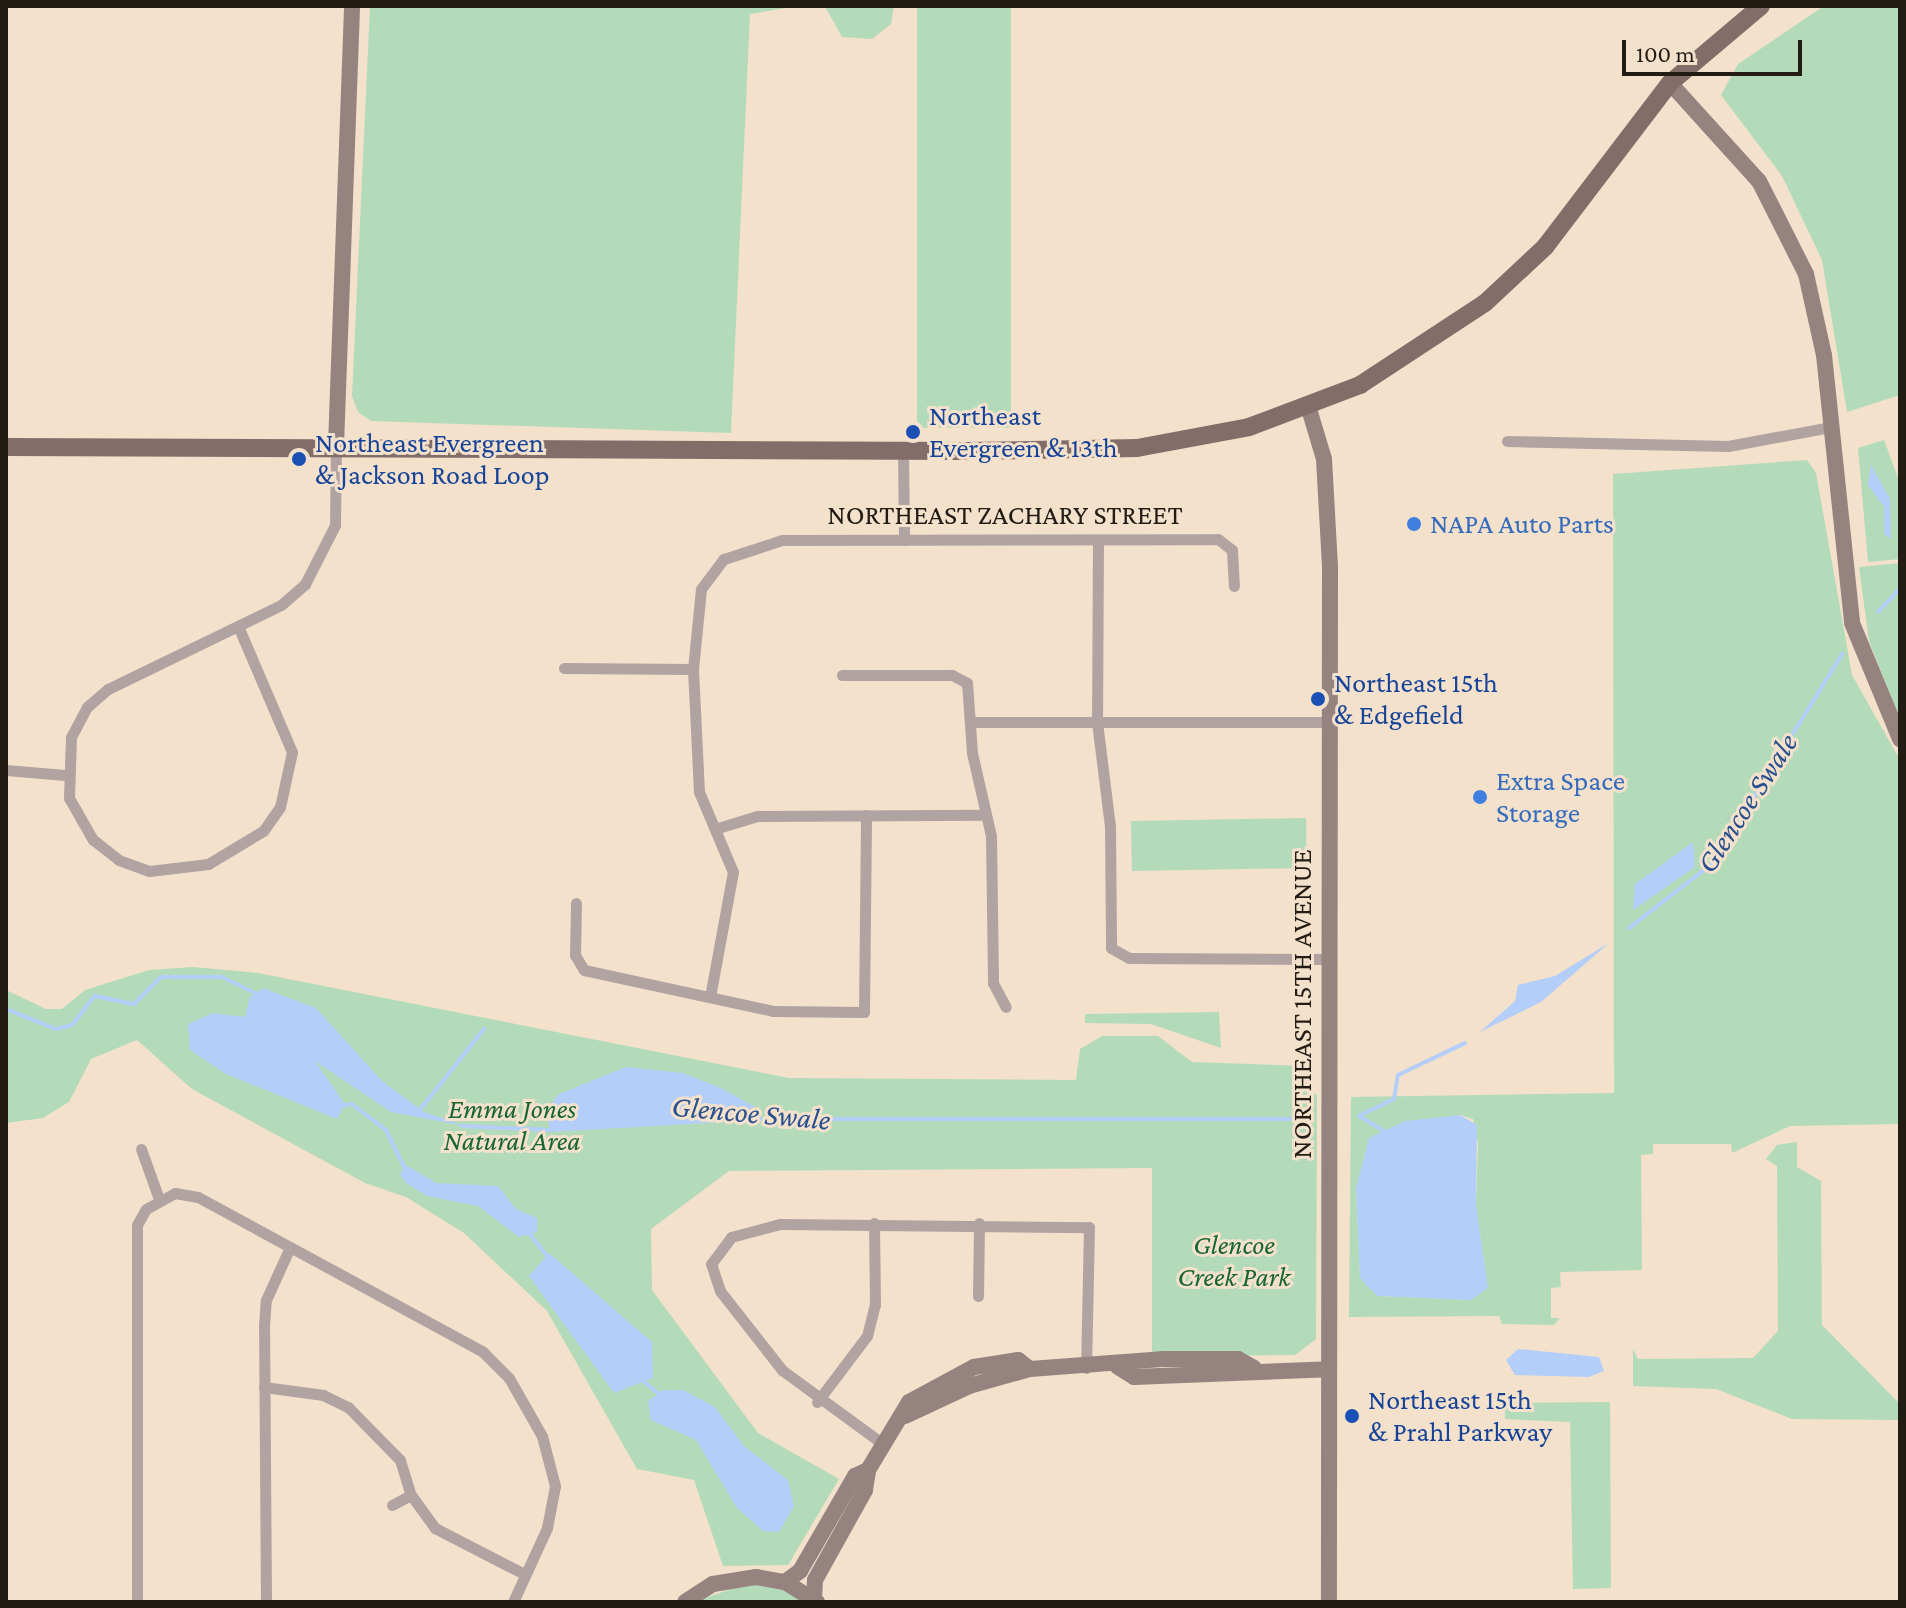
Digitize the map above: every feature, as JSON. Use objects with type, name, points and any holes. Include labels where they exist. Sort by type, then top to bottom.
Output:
[{"type":"main road","points":[[6,447],[336,445],[903,452],[1137,448],[1309,409],[1437,340],[1517,275],[1670,83],[1761,6]]},
{"type":"street","points":[[238,626],[292,752],[280,807],[263,831],[208,864],[149,871],[93,840],[65,775],[71,737],[87,707],[108,689],[281,605],[324,556],[335,525],[352,6]]},
{"type":"street","points":[[1670,83],[1740,154],[1792,242],[1817,311],[1852,623],[1900,739]]},
{"type":"street","name":"NORTHEAST 15TH AVENUE","points":[[1309,409],[1320,434],[1328,497],[1329,1602]]},
{"type":"street","points":[[1507,441],[1728,446],[1831,427]]},
{"type":"street","points":[[903,452],[904,540]]},
{"type":"street","name":"NORTHEAST ZACHARY STREET","points":[[693,669],[701,589],[739,550],[782,540],[1223,540],[1234,558],[1234,586]]},
{"type":"street","points":[[1098,540],[1097,722],[1115,952],[1327,959]]},
{"type":"street","points":[[564,668],[693,669],[694,767],[718,828],[733,898],[710,997]]},
{"type":"street","points":[[842,675],[952,675],[967,683],[985,815],[993,983],[1006,1007]]},
{"type":"street","points":[[971,722],[1328,722]]},
{"type":"street","points":[[6,770],[65,775]]},
{"type":"street","points":[[576,903],[576,965],[793,1014],[864,1012],[866,815]]},
{"type":"street","points":[[718,828],[757,816],[985,815]]},
{"type":"street","points":[[141,1149],[159,1199]]},
{"type":"street","points":[[137,1602],[137,1225],[159,1199],[198,1197],[482,1351],[509,1378],[542,1436],[555,1486],[547,1528],[522,1573],[513,1602]]},
{"type":"street","points":[[883,1444],[817,1402],[720,1291],[711,1264],[731,1237],[755,1228],[874,1223],[1089,1227],[1086,1368]]},
{"type":"street","points":[[817,1402],[867,1336],[875,1305],[874,1223]]},
{"type":"street","points":[[978,1296],[979,1223]]},
{"type":"street","points":[[266,1602],[266,1300],[290,1247]]},
{"type":"street","points":[[816,1600],[815,1580],[865,1490],[868,1470],[883,1444],[925,1390],[974,1367],[1018,1360],[1030,1369],[1118,1367],[1134,1377],[1254,1368],[1329,1369]]},
{"type":"street","points":[[264,1387],[323,1395],[348,1407],[400,1460],[411,1495],[456,1543],[522,1573]]},
{"type":"street","points":[[785,1582],[800,1571],[855,1476],[868,1470]]},
{"type":"street","points":[[392,1505],[411,1495]]},
{"type":"street","points":[[685,1602],[727,1579],[785,1582],[816,1600]]},
{"type":"green space","points":[[370,6],[798,6],[750,14],[731,433],[371,421],[358,412],[352,396]]},
{"type":"green space","points":[[894,6],[891,24],[872,39],[842,37],[826,8]]},
{"type":"green space","points":[[917,6],[1011,6],[1011,428],[917,428]]},
{"type":"green space","points":[[1824,6],[1900,6],[1900,395],[1847,412],[1822,260],[1782,176],[1721,95],[1738,64]]},
{"type":"green space","points":[[1884,440],[1900,483],[1900,559],[1868,562],[1858,448]]},
{"type":"green space","points":[[1807,460],[1816,473],[1852,675],[1900,760],[1900,1124],[1790,1126],[1732,1153],[1731,1144],[1653,1144],[1653,1154],[1641,1155],[1642,1270],[1560,1272],[1561,1287],[1551,1288],[1551,1318],[1560,1318],[1554,1325],[1502,1324],[1499,1316],[1349,1317],[1351,1097],[1614,1093],[1613,474]],"holes":[[[1460,1115],[1473,1119],[1478,1144],[1476,1205],[1488,1288],[1471,1300],[1377,1296],[1360,1278],[1356,1188],[1369,1138],[1405,1121]]]},
{"type":"green space","points":[[1900,563],[1900,719],[1869,641],[1859,567]]},
{"type":"green space","points":[[1306,818],[1307,868],[1132,871],[1131,821]]},
{"type":"green space","points":[[193,967],[258,973],[789,1078],[1076,1080],[1080,1049],[1102,1036],[1158,1036],[1192,1062],[1308,1066],[1308,1094],[1317,1094],[1316,1339],[1295,1355],[1152,1356],[1152,1168],[729,1171],[651,1229],[652,1290],[758,1433],[839,1479],[788,1565],[723,1566],[694,1480],[637,1469],[547,1311],[464,1233],[406,1197],[365,1183],[192,1089],[137,1040],[91,1059],[69,1102],[43,1118],[6,1123],[6,990],[46,1009],[62,1009],[85,990],[149,970]]},
{"type":"green space","points":[[1219,1012],[1221,1048],[1151,1024],[1085,1023],[1085,1014]]},
{"type":"green space","points":[[1797,1142],[1797,1167],[1821,1181],[1822,1325],[1900,1404],[1900,1420],[1792,1419],[1716,1389],[1633,1386],[1633,1349],[1638,1359],[1753,1358],[1778,1331],[1777,1166],[1766,1159],[1777,1145]]},
{"type":"green space","points":[[1610,1402],[1611,1588],[1573,1589],[1570,1422],[1505,1419],[1505,1403]]},
{"type":"green space","points":[[748,1583],[784,1589],[807,1602],[694,1602]]},
{"type":"water","points":[[1871,465],[1890,499],[1891,539],[1884,534],[1884,507],[1868,485]]},
{"type":"water","points":[[1693,842],[1695,867],[1633,910],[1635,884]]},
{"type":"water","points":[[1609,943],[1541,1002],[1480,1032],[1515,1001],[1518,985],[1555,976]]},
{"type":"water","points":[[263,988],[316,1008],[382,1081],[424,1112],[465,1126],[391,1112],[315,1061],[345,1104],[337,1119],[226,1074],[190,1050],[188,1024],[213,1013],[245,1017],[250,997]]},
{"type":"water","points":[[626,1067],[683,1073],[721,1088],[755,1107],[761,1120],[549,1132],[549,1106],[559,1094]]},
{"type":"water","points":[[1460,1115],[1477,1125],[1476,1205],[1488,1288],[1471,1300],[1377,1296],[1360,1278],[1356,1188],[1369,1138],[1405,1121]]},
{"type":"water","points":[[406,1165],[436,1183],[498,1186],[516,1209],[537,1218],[537,1232],[519,1237],[478,1206],[427,1196],[405,1182],[400,1174]]},
{"type":"water","points":[[549,1253],[652,1342],[653,1378],[614,1393],[529,1276]]},
{"type":"water","points":[[1518,1349],[1599,1357],[1604,1371],[1589,1377],[1515,1375],[1506,1360]]},
{"type":"water","points":[[663,1390],[683,1390],[715,1407],[744,1446],[788,1480],[794,1506],[779,1532],[763,1531],[737,1508],[696,1440],[651,1420],[648,1401]]},
{"type":"waterway","name":"Glencoe Swale","points":[[1878,612],[1900,588]]},
{"type":"waterway","name":"Glencoe Swale","points":[[1629,928],[1713,863],[1842,654]]},
{"type":"waterway","name":"Glencoe Swale","points":[[6,1009],[56,1029],[72,1025],[95,996],[134,1004],[161,977],[222,977],[257,994]]},
{"type":"waterway","points":[[419,1111],[484,1029]]},
{"type":"waterway","name":"Glencoe Swale","points":[[1384,1131],[1359,1116],[1394,1099],[1398,1075],[1465,1043]]},
{"type":"waterway","points":[[341,1106],[352,1104],[386,1130],[405,1169]]},
{"type":"waterway","name":"Glencoe Swale","points":[[756,1119],[1298,1119]]},
{"type":"waterway","name":"Glencoe Swale","points":[[462,1126],[549,1130]]},
{"type":"waterway","points":[[526,1229],[548,1257]]},
{"type":"waterway","points":[[643,1381],[658,1393]]},
{"type":"place","name":"Northeast Evergreen & 13th","points":[[913,432]]},
{"type":"place","name":"Northeast Evergreen & Jackson Road Loop","points":[[299,459]]},
{"type":"place","name":"NAPA Auto Parts","points":[[1414,524]]},
{"type":"place","name":"Northeast 15th & Edgefield","points":[[1318,699]]},
{"type":"place","name":"Extra Space Storage","points":[[1480,797]]},
{"type":"place","name":"Northeast 15th & Prahl Parkway","points":[[1352,1416]]},
{"type":"park label","name":"Emma Jones Natural Area","points":[[512,1125]]},
{"type":"park label","name":"Glencoe Creek Park","points":[[1234,1261]]}]
